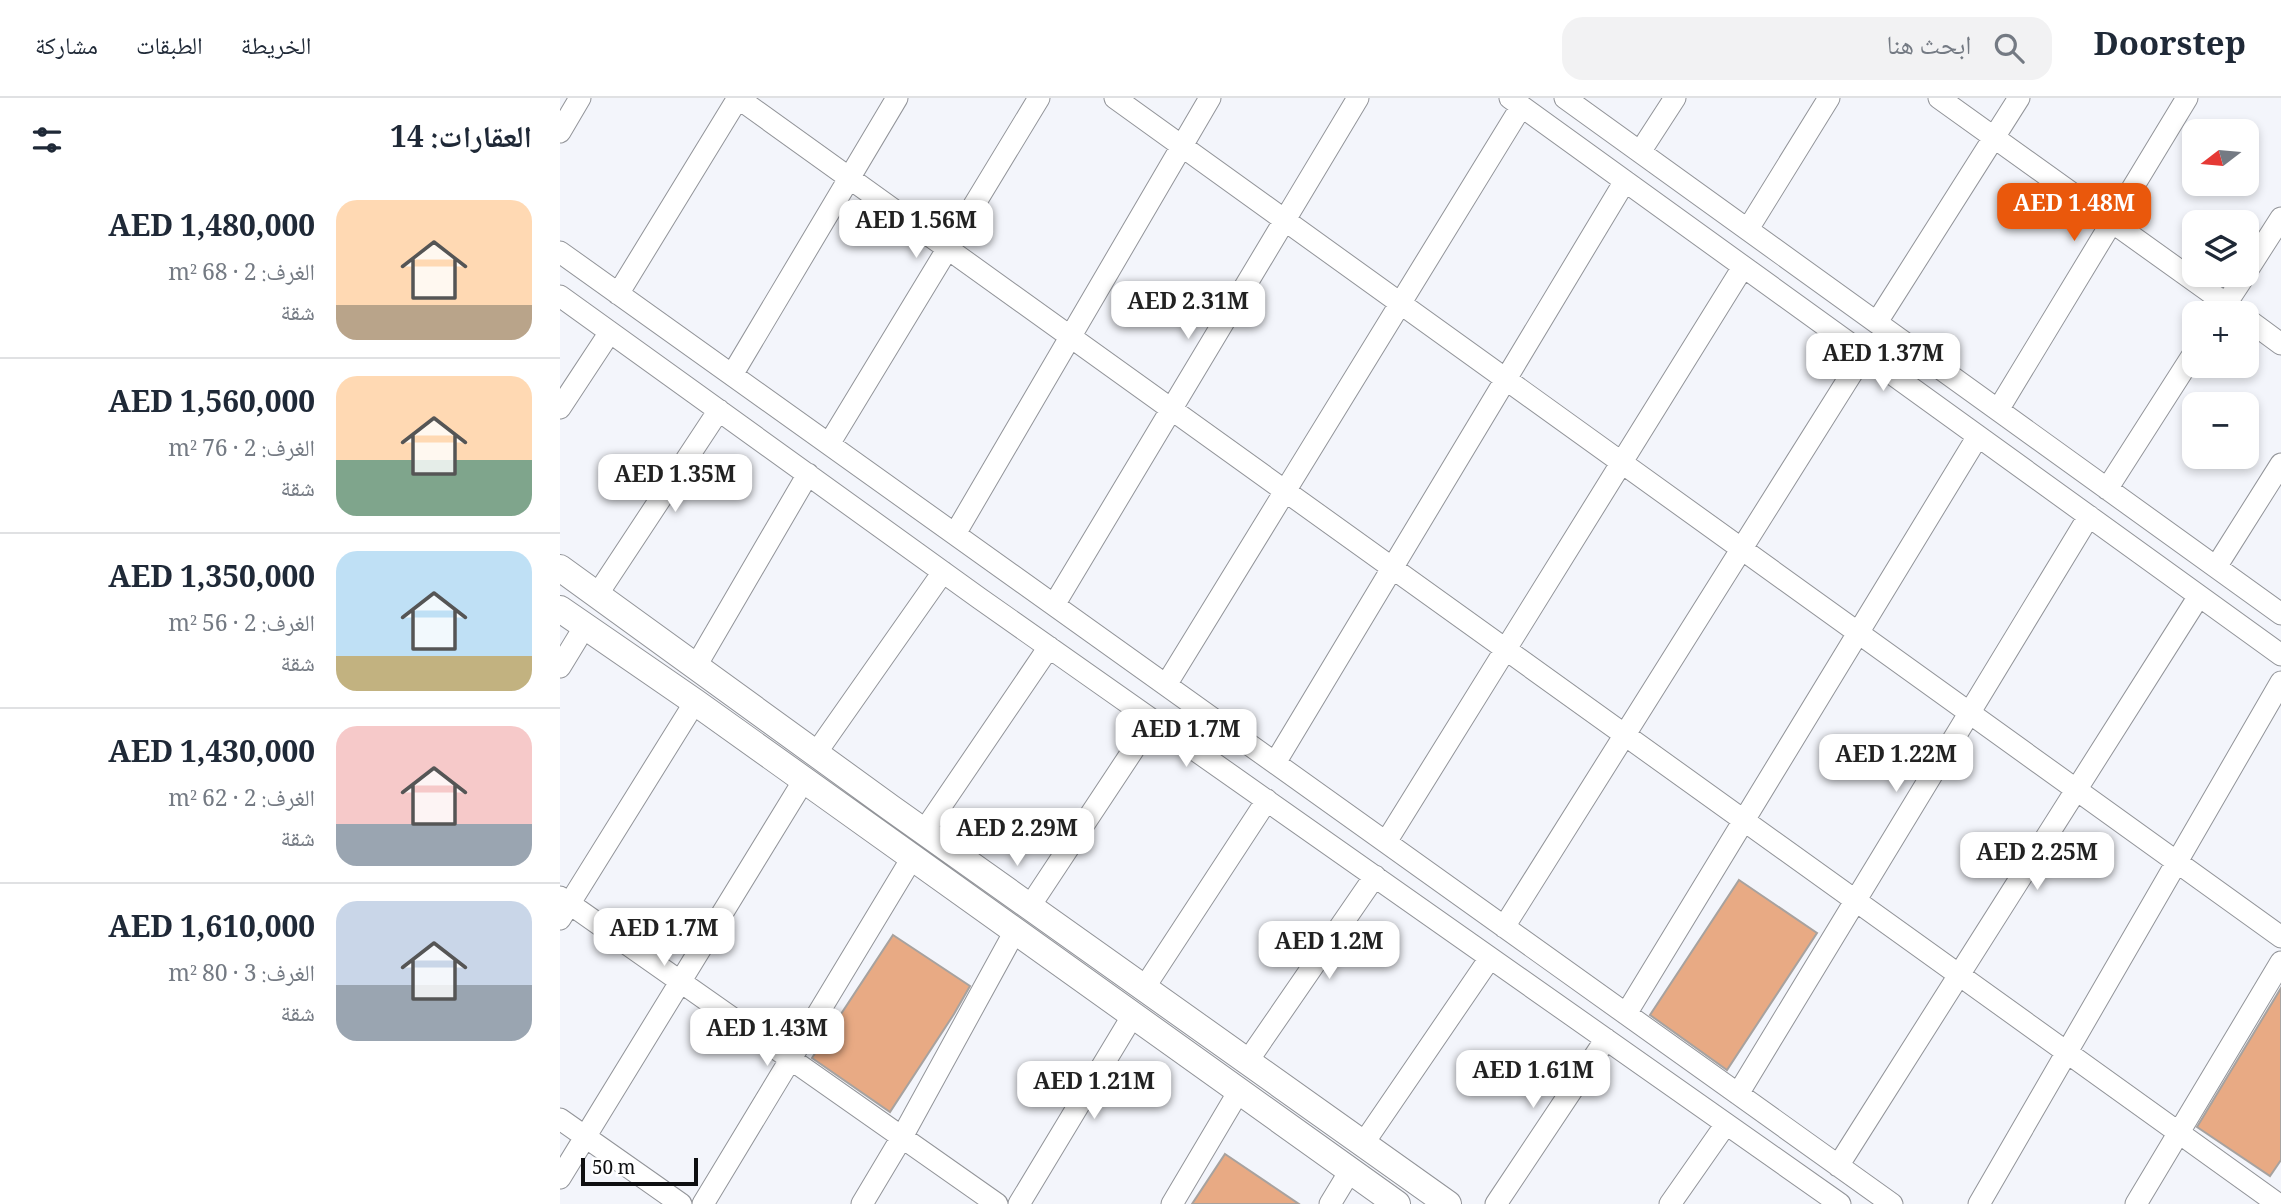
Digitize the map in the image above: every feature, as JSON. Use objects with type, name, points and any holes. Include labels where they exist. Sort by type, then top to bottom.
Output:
[{"type":"main road","points":[[560,568],[1448,1204]]},
{"type":"main road","points":[[560,609],[695,702],[1397,1204]]},
{"type":"street","points":[[560,132],[580,98]]},
{"type":"street","points":[[618,294],[738,98],[2278,1204]]},
{"type":"street","points":[[733,375],[897,98]]},
{"type":"street","points":[[829,444],[1039,98]]},
{"type":"street","points":[[1115,98],[2281,937]]},
{"type":"street","points":[[955,534],[1210,98]]},
{"type":"street","points":[[1054,605],[1358,98]]},
{"type":"street","points":[[1566,98],[2281,614]]},
{"type":"street","points":[[1640,152],[1675,98]]},
{"type":"street","points":[[1748,229],[1829,98]]},
{"type":"street","points":[[1940,98],[2216,301]]},
{"type":"street","points":[[1877,322],[2019,98]]},
{"type":"street","points":[[1998,410],[2187,98]]},
{"type":"street","points":[[1166,685],[1401,303],[1516,102],[2281,655]]},
{"type":"street","points":[[1275,763],[1625,181]]},
{"type":"street","points":[[2259,253],[2281,218]]},
{"type":"street","points":[[560,252],[1892,1204]]},
{"type":"street","points":[[1386,842],[1743,267]]},
{"type":"street","points":[[560,296],[943,572],[1606,1039],[1831,1201]]},
{"type":"street","points":[[2259,328],[2281,344]]},
{"type":"street","points":[[560,408],[610,332]]},
{"type":"street","points":[[1504,927],[1864,354]]},
{"type":"street","points":[[2107,489],[2182,372]]},
{"type":"street","points":[[597,595],[719,410]]},
{"type":"street","points":[[1626,1014],[1978,436]]},
{"type":"street","points":[[2216,567],[2281,464]]},
{"type":"street","points":[[696,666],[807,474]]},
{"type":"street","points":[[1738,1094],[2089,516]]},
{"type":"street","points":[[816,753],[943,572]]},
{"type":"street","points":[[1838,1166],[2199,596]]},
{"type":"street","points":[[560,667],[585,626]]},
{"type":"street","points":[[924,831],[1049,647]]},
{"type":"street","points":[[1979,1204],[2281,682]]},
{"type":"street","points":[[695,702],[563,907],[681,982],[998,1204]]},
{"type":"street","points":[[1030,906],[1153,720]]},
{"type":"street","points":[[560,1178],[804,780]]},
{"type":"street","points":[[1144,988],[1267,800]]},
{"type":"street","points":[[703,1204],[912,858]]},
{"type":"street","points":[[1248,1062],[1375,876]]},
{"type":"street","points":[[862,1204],[902,1137],[1015,931]]},
{"type":"street","points":[[1363,1144],[1490,958]]},
{"type":"street","points":[[2136,1204],[2281,962]]},
{"type":"street","points":[[1019,1204],[1133,1015]]},
{"type":"street","points":[[1496,1204],[1606,1039]]},
{"type":"street","points":[[1172,1204],[1239,1091]]},
{"type":"street","points":[[560,1119],[681,1204]]},
{"type":"street","points":[[1670,1204],[1726,1124]]},
{"type":"street","points":[[1330,1204],[1350,1171]]},
{"type":"building","points":[[1739,880],[1817,933],[1727,1070],[1650,1015]]},
{"type":"building","points":[[893,935],[970,986],[890,1112],[812,1058]]},
{"type":"building","points":[[2281,988],[2281,1160],[2270,1176],[2197,1127]]},
{"type":"building","points":[[1225,1154],[1299,1204],[1192,1204]]}]
